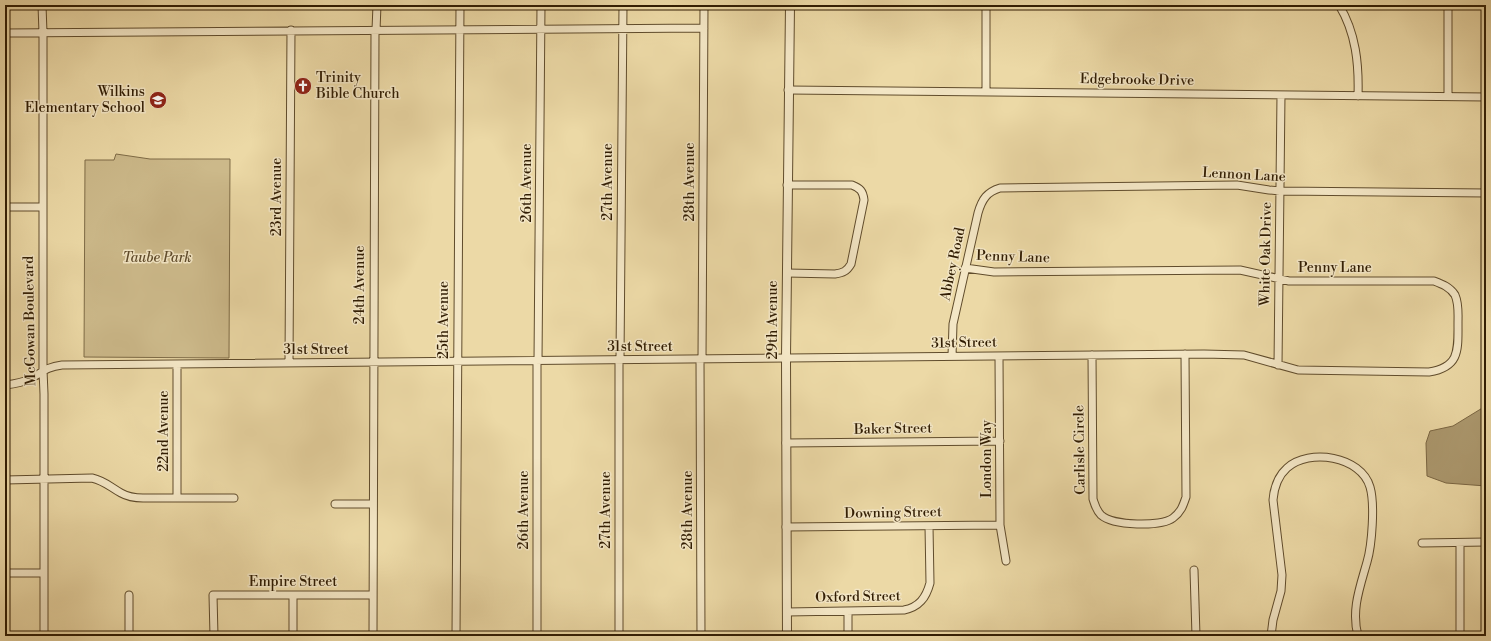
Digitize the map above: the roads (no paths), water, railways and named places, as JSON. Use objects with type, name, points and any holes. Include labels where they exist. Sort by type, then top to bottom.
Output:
[{"type":"street","name":"McGowan Boulevard","points":[[42,5],[44,636]]},
{"type":"street","name":"24th Avenue","points":[[373,636],[373,362],[377,5]]},
{"type":"street","name":"25th Avenue","points":[[456,636],[460,5]]},
{"type":"street","name":"26th Avenue","points":[[537,636],[541,5]]},
{"type":"street","name":"27th Avenue","points":[[619,636],[619,360],[623,5]]},
{"type":"street","name":"28th Avenue","points":[[701,636],[701,359],[704,5]]},
{"type":"street","name":"29th Avenue","points":[[787,636],[786,358],[790,5]]},
{"type":"street","points":[[986,5],[986,92]]},
{"type":"street","points":[[1339,5],[1348,21],[1356,49],[1358,62],[1358,96]]},
{"type":"street","points":[[1448,5],[1448,96]]},
{"type":"street","points":[[5,33],[704,28]]},
{"type":"street","name":"23rd Avenue","points":[[288,363],[290,30]]},
{"type":"street","name":"Edgebrooke Drive","points":[[788,90],[1486,97]]},
{"type":"street","name":"White Oak Drive","points":[[1278,365],[1281,95]]},
{"type":"street","points":[[787,185],[852,185],[859,188],[863,192],[864,200],[851,264],[847,270],[842,273],[835,274],[787,273]]},
{"type":"street","name":"Lennon Lane","points":[[1000,188],[1237,185],[1280,191],[1486,193]]},
{"type":"street","name":"Abbey Road","points":[[952,356],[953,324],[981,202],[986,195],[1000,188]]},
{"type":"street","points":[[5,207],[43,207]]},
{"type":"street","name":"Penny Lane","points":[[965,268],[994,272],[1240,270],[1289,281],[1434,281],[1447,286],[1454,295],[1458,307],[1458,347],[1450,364],[1441,370],[1429,372],[1306,371],[1278,365]]},
{"type":"street","name":"31st Street","points":[[5,385],[20,383],[31,378],[42,370],[62,365],[1185,354],[1244,355],[1278,365]]},
{"type":"street","name":"Carlisle Circle","points":[[1092,355],[1093,499],[1096,508],[1102,516],[1112,521],[1124,523],[1160,523],[1172,519],[1182,509],[1186,497],[1185,354]]},
{"type":"street","name":"London Way","points":[[999,356],[1000,525],[1006,561]]},
{"type":"street","name":"22nd Avenue","points":[[177,364],[178,498]]},
{"type":"street","name":"Baker Street","points":[[786,443],[1000,441]]},
{"type":"street","points":[[1271,636],[1273,620],[1281,591],[1282,575],[1273,500],[1274,490],[1279,477],[1288,467],[1298,461],[1309,458],[1326,458],[1339,459],[1352,465],[1363,473],[1370,486],[1372,503],[1372,541],[1355,605],[1356,628],[1358,636]]},
{"type":"street","points":[[5,480],[92,478],[103,481],[122,493],[133,497],[234,498]]},
{"type":"street","points":[[335,504],[373,504]]},
{"type":"street","name":"Downing Street","points":[[786,527],[1000,525]]},
{"type":"street","name":"Oxford Street","points":[[787,612],[904,610],[917,606],[924,600],[930,583],[929,526]]},
{"type":"street","points":[[1422,542],[1486,542]]},
{"type":"street","points":[[1460,543],[1460,636]]},
{"type":"street","points":[[1194,570],[1196,636]]},
{"type":"street","points":[[5,573],[44,573]]},
{"type":"street","points":[[129,595],[129,636]]},
{"type":"street","name":"Empire Street","points":[[214,636],[213,595],[373,595]]},
{"type":"street","points":[[293,595],[293,636]]},
{"type":"street","points":[[848,611],[848,636]]},
{"type":"place","name":"Trinity Bible Church","points":[[303,86]]},
{"type":"place","name":"Wilkins Elementary School","points":[[158,100]]},
{"type":"park label","name":"Taube Park","points":[[157,258]]}]
